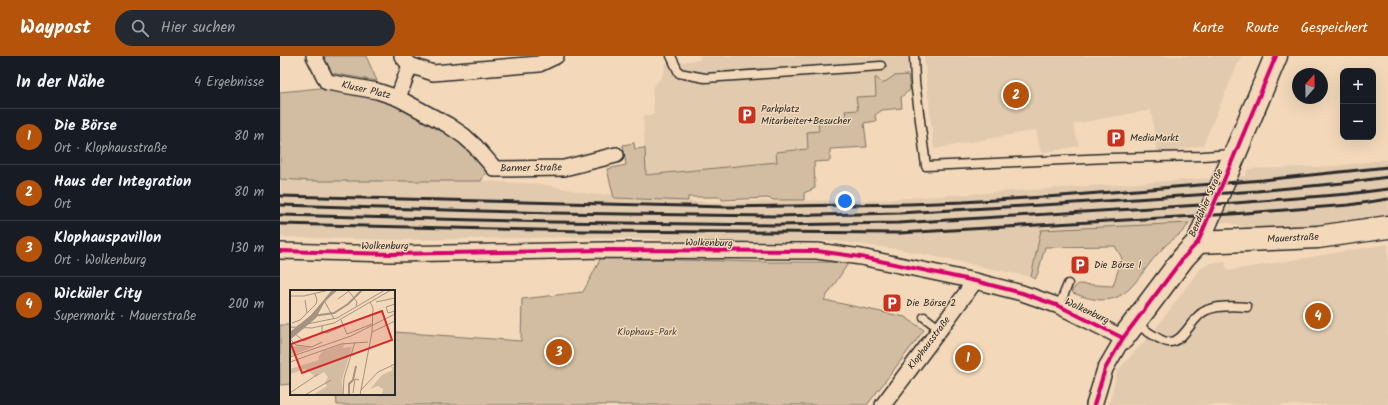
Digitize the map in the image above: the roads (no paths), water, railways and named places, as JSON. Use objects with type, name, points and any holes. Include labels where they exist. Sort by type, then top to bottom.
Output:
[{"type":"street","name":"Kluser Platz","points":[[314,56],[327,82],[377,91],[398,98],[406,60]]},
{"type":"street","points":[[406,60],[433,73],[539,64],[556,56]]},
{"type":"street","name":"Bendahler Straße","points":[[1094,405],[1105,369],[1129,330],[1184,257],[1198,242],[1276,56]]},
{"type":"street","name":"Barmer Straße","points":[[398,98],[448,125],[464,136],[495,169],[564,168],[616,155]]},
{"type":"street","name":"Mauerstraße","points":[[1198,242],[1318,237],[1388,227]]},
{"type":"street","name":"Wolkenburg","points":[[280,251],[391,254],[606,250],[817,252],[861,257],[975,281],[1022,293],[1129,330]]},
{"type":"street","name":"Klophausstraße","points":[[883,405],[975,281]]},
{"type":"lane","points":[[671,56],[679,73],[705,78],[881,66]]},
{"type":"lane","points":[[914,56],[926,166],[1235,154]]},
{"type":"lane","points":[[1059,306],[1068,284]]},
{"type":"lane","points":[[1129,330],[1172,342],[1176,341],[1183,335],[1197,316],[1207,310],[1227,307],[1247,307]]},
{"type":"lane","points":[[924,317],[940,329]]},
{"type":"railway","points":[[280,196],[727,207],[910,204],[1061,196],[1263,180],[1388,167]]},
{"type":"railway","points":[[280,205],[552,213],[777,216],[899,213],[1257,191],[1388,177]]},
{"type":"railway","points":[[280,215],[552,222],[776,225],[898,223],[1235,203],[1348,194],[1388,189]]},
{"type":"railway","points":[[280,224],[583,231],[899,233],[1232,214],[1349,205],[1388,199]]},
{"type":"place","name":"Haus der Integration","points":[[1016,95]]},
{"type":"place","name":"Parkplatz Mitarbeiter+Besucher","points":[[747,115]]},
{"type":"place","name":"MediaMarkt","points":[[1116,138]]},
{"type":"place","name":"Die Börse 1","points":[[1080,265]]},
{"type":"place","name":"Die Börse 2","points":[[892,303]]},
{"type":"place","name":"Wicküler City","points":[[1318,316]]},
{"type":"place","name":"Klophauspavillon","points":[[559,352]]},
{"type":"place","name":"Die Börse","points":[[968,358]]},
{"type":"park label","name":"Klophaus-Park","points":[[647,332]]}]
